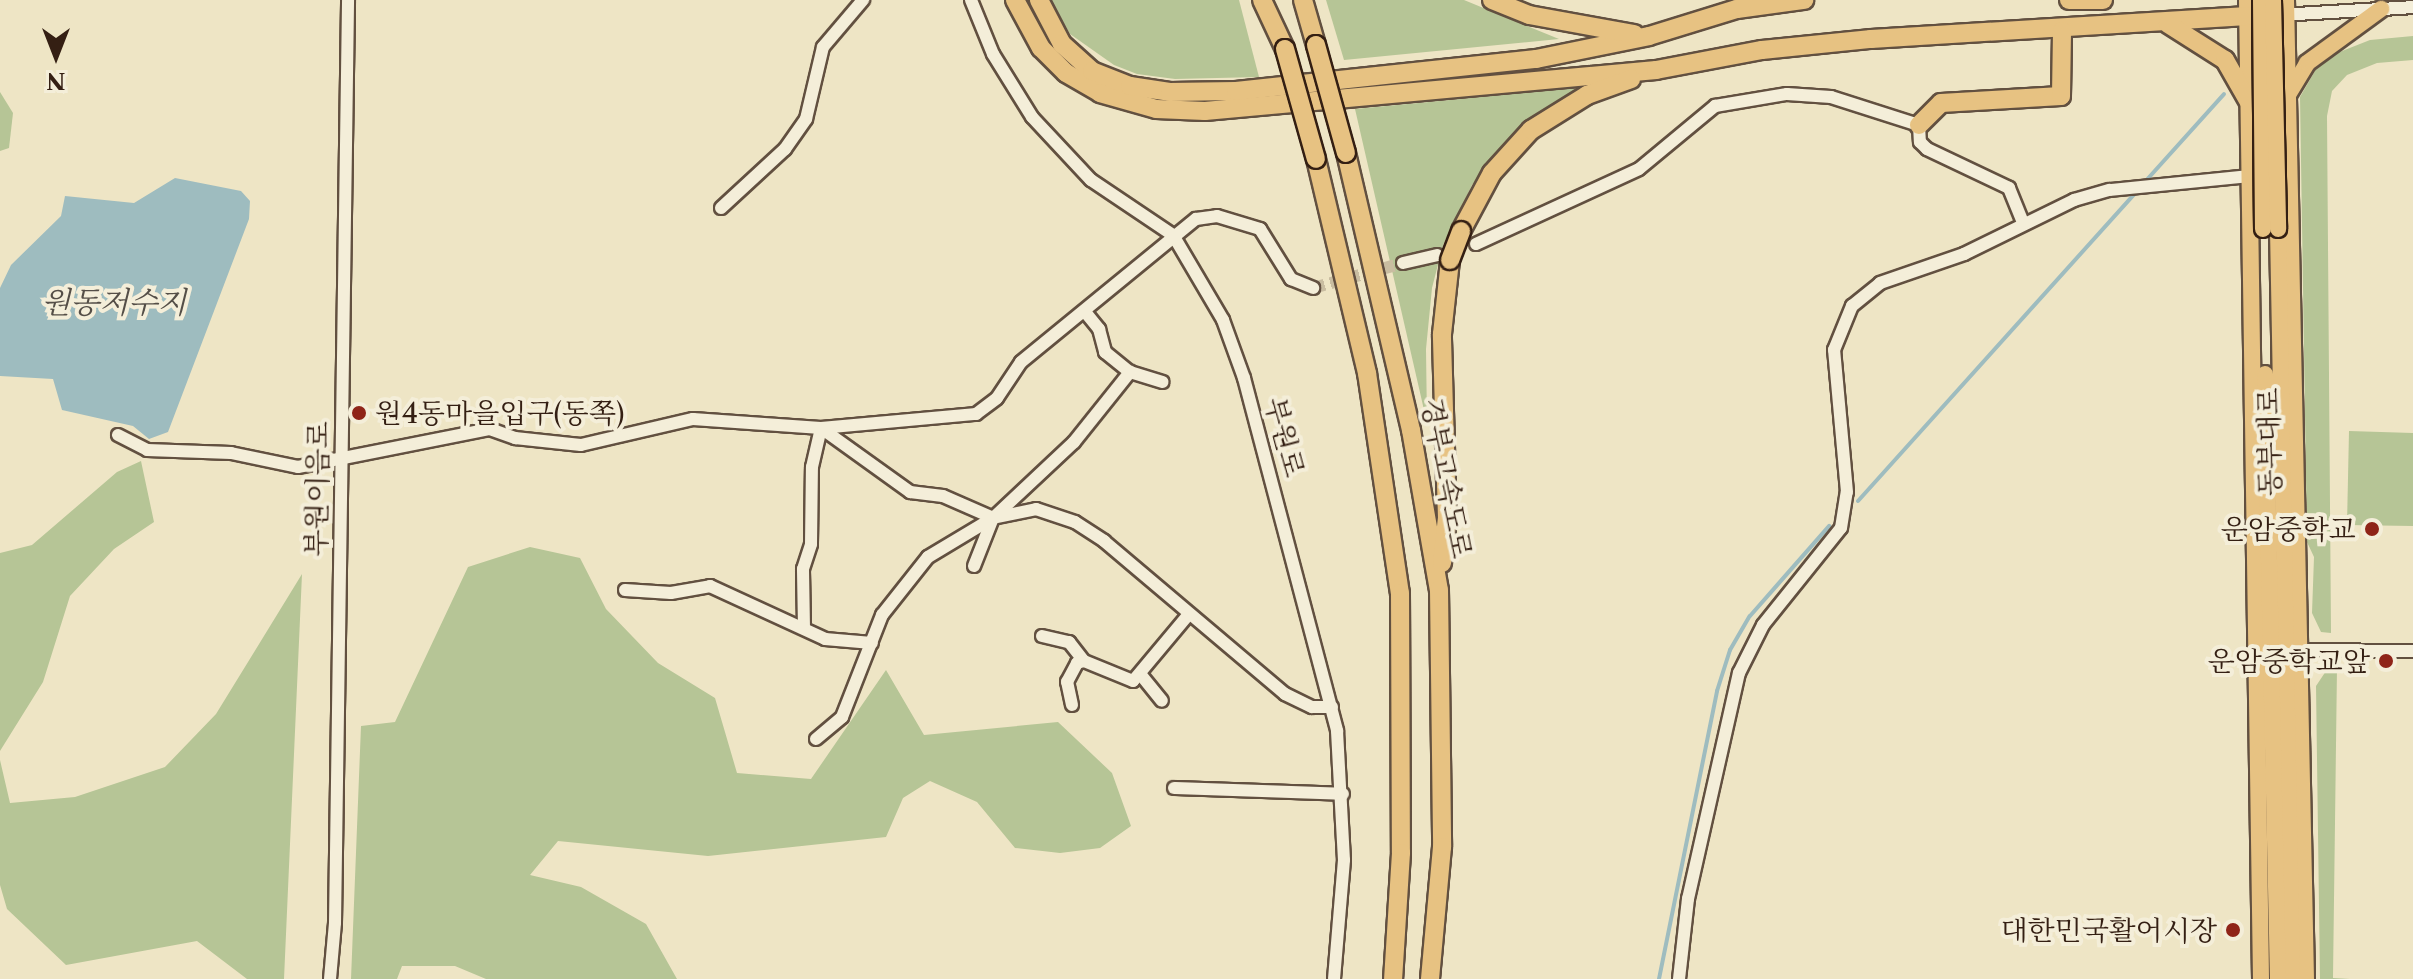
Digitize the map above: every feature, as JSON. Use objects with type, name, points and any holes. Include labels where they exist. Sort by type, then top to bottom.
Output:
[{"type":"highway","points":[[1015,0],[1041,48],[1066,73],[1100,93],[1156,109],[1205,111],[1656,70],[1762,50],[1871,39],[2168,24],[2247,8]]},
{"type":"highway","points":[[1039,0],[1062,44],[1092,71],[1130,86],[1170,92],[1236,91],[1536,59],[1649,36],[1737,9],[1804,0]]},
{"type":"highway","points":[[1262,0],[1285,49]]},
{"type":"highway","points":[[1270,0],[1316,159],[1367,373],[1400,593],[1401,853],[1393,979]]},
{"type":"highway","name":"경부고속도로","points":[[1303,0],[1346,153],[1408,417],[1439,590],[1442,847],[1430,979]]},
{"type":"highway","points":[[1492,0],[1529,15],[1649,36]]},
{"type":"highway","points":[[2069,0],[2103,0]]},
{"type":"highway","points":[[2168,24],[2225,60],[2250,104]]},
{"type":"highway","points":[[1919,125],[1941,103],[2061,96],[2062,31]]},
{"type":"highway","points":[[1439,590],[1447,518],[1442,334],[1444,257],[1469,237],[1492,173],[1531,130],[1587,95],[1656,70]]},
{"type":"main road","name":"동부대로","points":[[2261,0],[2292,979]]},
{"type":"main road","name":"동부대로","points":[[2273,0],[2270,229],[2278,979]]},
{"type":"main road","name":"동부대로","points":[[2286,7],[2306,979]]},
{"type":"main road","name":"동부대로","points":[[2247,8],[2261,979]]},
{"type":"main road","points":[[2288,97],[2307,63],[2381,9]]},
{"type":"street","name":"부원이음로","points":[[330,979],[348,0]]},
{"type":"street","points":[[721,208],[785,149],[806,119],[823,47],[863,0]]},
{"type":"street","name":"부원로","points":[[971,0],[993,54],[1059,152],[1091,180],[1173,235],[1223,320],[1244,378],[1332,707],[1343,794],[1344,860],[1334,979]]},
{"type":"street","points":[[2247,8],[2413,7]]},
{"type":"street","points":[[1469,237],[1639,169],[1715,106],[1787,94],[1831,97],[1919,125],[1920,142],[1927,149],[2009,188],[2023,222]]},
{"type":"street","points":[[1679,979],[1681,936],[1739,673],[1763,625],[1841,528],[1847,492],[1834,371],[1841,325],[1864,293],[1880,283],[1964,254],[2023,222],[2074,200],[2133,188],[2251,176]]},
{"type":"street","points":[[118,435],[147,450],[170,454],[231,453],[298,467],[341,461],[490,429],[515,438],[581,445],[693,419],[821,428],[976,414],[997,398],[1021,362],[1086,313],[1173,235],[1196,219],[1217,216],[1251,224],[1266,236],[1291,279],[1313,288]]},
{"type":"street","points":[[1403,263],[1444,257]]},
{"type":"street","points":[[1086,313],[1099,329],[1105,352],[1130,372],[1163,382]]},
{"type":"street","points":[[816,739],[842,717],[895,593],[928,557],[993,518],[1074,442],[1130,372]]},
{"type":"street","points":[[821,428],[910,492],[943,496],[993,518],[1036,509],[1075,522],[1285,694],[1312,707],[1332,707]]},
{"type":"street","points":[[804,628],[803,569],[811,544],[812,467],[821,428]]},
{"type":"street","points":[[974,566],[993,518]]},
{"type":"street","points":[[625,590],[671,593],[710,586],[825,639],[872,643]]},
{"type":"street","points":[[1042,636],[1069,642],[1084,661],[1125,682],[1141,675],[1189,614]]},
{"type":"street","points":[[2300,650],[2413,651]]},
{"type":"street","points":[[1072,705],[1067,682],[1077,663],[1084,661]]},
{"type":"street","points":[[1141,675],[1162,701]]},
{"type":"street","points":[[1174,788],[1343,794]]},
{"type":"green space","points":[[1050,0],[1239,0],[1259,77],[1175,79],[1137,74],[1114,65],[1070,34]]},
{"type":"green space","points":[[1326,0],[1464,0],[1559,39],[1344,60]]},
{"type":"green space","points":[[2413,36],[2413,60],[2377,63],[2347,75],[2332,91],[2327,116],[2331,633],[2321,632],[2312,613],[2314,557],[2307,542],[2300,97],[2316,69],[2332,55],[2370,40]]},
{"type":"green space","points":[[1577,88],[1515,132],[1472,185],[1443,245],[1432,288],[1426,349],[1427,423],[1355,109]]},
{"type":"green space","points":[[0,92],[13,113],[9,148],[0,151]]},
{"type":"green space","points":[[2349,431],[2413,433],[2413,526],[2347,525]]},
{"type":"green space","points":[[141,461],[154,522],[114,549],[70,596],[43,682],[0,751],[0,553],[32,545],[117,472]]},
{"type":"green space","points":[[530,547],[580,558],[606,609],[658,663],[715,698],[737,773],[811,779],[886,670],[924,735],[1058,722],[1112,773],[1131,826],[1100,848],[1060,853],[1015,848],[977,802],[930,781],[903,798],[886,837],[708,856],[558,841],[530,875],[581,887],[646,924],[677,979],[486,979],[455,966],[402,966],[397,979],[351,979],[361,726],[395,722],[468,567]]},
{"type":"green space","points":[[302,574],[284,979],[247,979],[197,941],[66,965],[7,909],[0,885],[0,760],[10,803],[75,797],[165,767],[216,714]]},
{"type":"green space","points":[[2328,668],[2337,668],[2333,978],[2350,979],[2320,979],[2316,686]]},
{"type":"water","name":"원동저수지","points":[[175,178],[241,191],[250,201],[249,219],[168,432],[149,439],[133,426],[62,410],[53,379],[0,376],[0,288],[11,265],[61,216],[65,196],[134,203]]},
{"type":"waterway","points":[[2143,184],[2224,94]]},
{"type":"waterway","points":[[1858,501],[2137,191]]},
{"type":"waterway","points":[[1659,979],[1717,691],[1730,650],[1750,616],[1829,526]]},
{"type":"tunnel","points":[[1313,288],[1403,263]]},
{"type":"place","name":"원4동마을입구(동쪽)","points":[[359,413]]},
{"type":"place","name":"운암중학교","points":[[2372,529]]},
{"type":"place","name":"운암중학교앞","points":[[2386,661]]},
{"type":"place","name":"대한민국활어시장","points":[[2233,930]]}]
